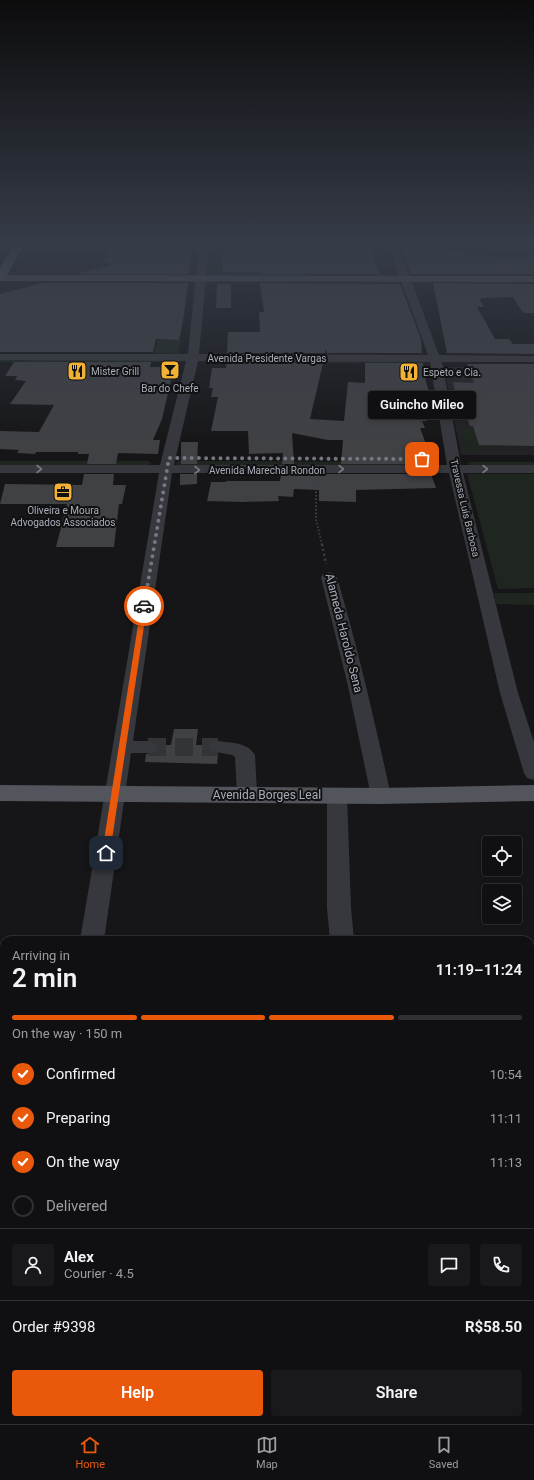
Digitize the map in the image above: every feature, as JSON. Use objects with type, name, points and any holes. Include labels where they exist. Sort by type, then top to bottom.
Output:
[{"type":"main road","name":"Avenida Borges Leal","points":[[0,793],[381,796],[534,793]]},
{"type":"street","points":[[93,936],[167,464],[192,361],[198,311]]},
{"type":"street","name":"Travessa Luís Barbosa","points":[[418,311],[436,362],[454,464],[509,693],[534,773]]},
{"type":"street","name":"Avenida Presidente Vargas","points":[[0,357],[192,361],[436,362],[534,359]]},
{"type":"street","name":"Avenida Presidente Vargas","points":[[0,364],[192,361]]},
{"type":"street","name":"Avenida Presidente Vargas","points":[[436,362],[534,366]]},
{"type":"street","name":"Avenida Marechal Rondon","points":[[0,458],[317,469],[454,464],[534,459]]},
{"type":"street","name":"Avenida Marechal Rondon","points":[[0,469],[167,464],[454,464],[534,470]]},
{"type":"street","name":"Alameda Haroldo Sena","points":[[329,577],[340,614],[360,696],[381,796]]},
{"type":"street","points":[[122,747],[148,747]]},
{"type":"street","points":[[218,747],[238,750],[245,754],[247,795]]},
{"type":"street","points":[[337,796],[339,908],[342,936]]},
{"type":"path","name":"Alameda Haroldo Sena","points":[[317,469],[315,490],[316,519],[329,577]]},
{"type":"shaded area","points":[[158,340],[181,340],[178,354],[154,353]]},
{"type":"shaded area","points":[[0,359],[179,360],[179,362],[0,362]]},
{"type":"shaded area","points":[[204,360],[421,361],[422,363],[208,363],[204,362]]},
{"type":"shaded area","points":[[444,367],[534,367],[534,455],[461,455]]},
{"type":"shaded area","points":[[461,428],[483,428],[489,447],[480,447],[482,453],[468,453]]},
{"type":"shaded area","points":[[0,461],[147,461],[152,463],[147,466],[0,466]]},
{"type":"shaded area","points":[[179,461],[438,462],[439,467],[179,466],[176,463]]},
{"type":"shaded area","points":[[468,462],[534,462],[534,466],[469,466]]},
{"type":"shaded area","points":[[467,474],[534,474],[534,588],[498,589]]},
{"type":"shaded area","points":[[494,593],[534,593],[534,605],[496,604]]},
{"type":"building","points":[[0,311],[184,311],[179,340],[156,339],[153,352],[0,352]]},
{"type":"building","points":[[410,311],[421,339],[422,353],[327,353],[326,349],[325,353],[227,353],[228,332],[260,332],[259,312]]},
{"type":"building","points":[[439,311],[480,311],[495,339],[509,339],[513,344],[534,344],[534,354],[447,353]]},
{"type":"building","points":[[522,311],[534,311],[534,313],[523,313]]},
{"type":"building","points":[[14,362],[151,362],[150,367],[174,367],[162,419],[153,440],[160,440],[158,454],[118,453],[116,464],[87,464],[89,454],[78,454],[78,452],[36,452],[35,454],[17,453],[19,450],[0,449],[0,431],[39,432],[54,405],[10,404],[26,381],[15,380],[17,376],[5,376]]},
{"type":"building","points":[[226,363],[323,363],[310,419],[344,421],[348,382],[365,383],[365,363],[423,363],[426,382],[434,407],[423,407],[422,409],[427,421],[422,421],[425,428],[420,428],[426,444],[427,454],[423,454],[426,464],[341,464],[343,440],[328,440],[292,433],[294,464],[282,464],[283,453],[249,454],[248,431],[211,431],[218,397],[211,397],[213,388],[209,388],[212,368],[226,368]]},
{"type":"building","points":[[467,364],[534,364],[534,446],[479,445],[473,426],[470,426],[463,407],[458,407],[453,382],[474,383]]},
{"type":"building","points":[[181,442],[198,442],[197,464],[181,464]]},
{"type":"building","points":[[84,474],[114,474],[113,485],[126,485],[122,504],[119,504],[114,547],[56,547],[67,504],[0,504],[5,484],[82,485]]},
{"type":"building","points":[[180,474],[197,474],[197,484],[180,485]]},
{"type":"building","points":[[281,474],[431,474],[436,488],[356,490],[356,502],[319,501],[319,490],[294,489],[293,497],[278,496],[279,501],[207,501],[211,482],[280,481]]},
{"type":"building","points":[[174,729],[198,729],[196,745],[207,745],[210,752],[218,754],[217,764],[145,762],[146,754],[156,752],[160,747],[158,745],[171,745]]},
{"type":"tunnel","points":[[148,747],[218,747]]},
{"type":"way so far","points":[[144,606],[169,458],[422,459]]},
{"type":"place","name":"Bar do Chefe","points":[[170,370]]},
{"type":"place","name":"Mister Grill","points":[[77,371]]},
{"type":"place","name":"Espeto e Cia.","points":[[409,372]]},
{"type":"place","name":"Guincho Mileo","points":[[422,459]]},
{"type":"place","name":"Oliveira e Moura Advogados Associados","points":[[63,492]]},
{"type":"route","points":[[106,853],[144,606]]}]
